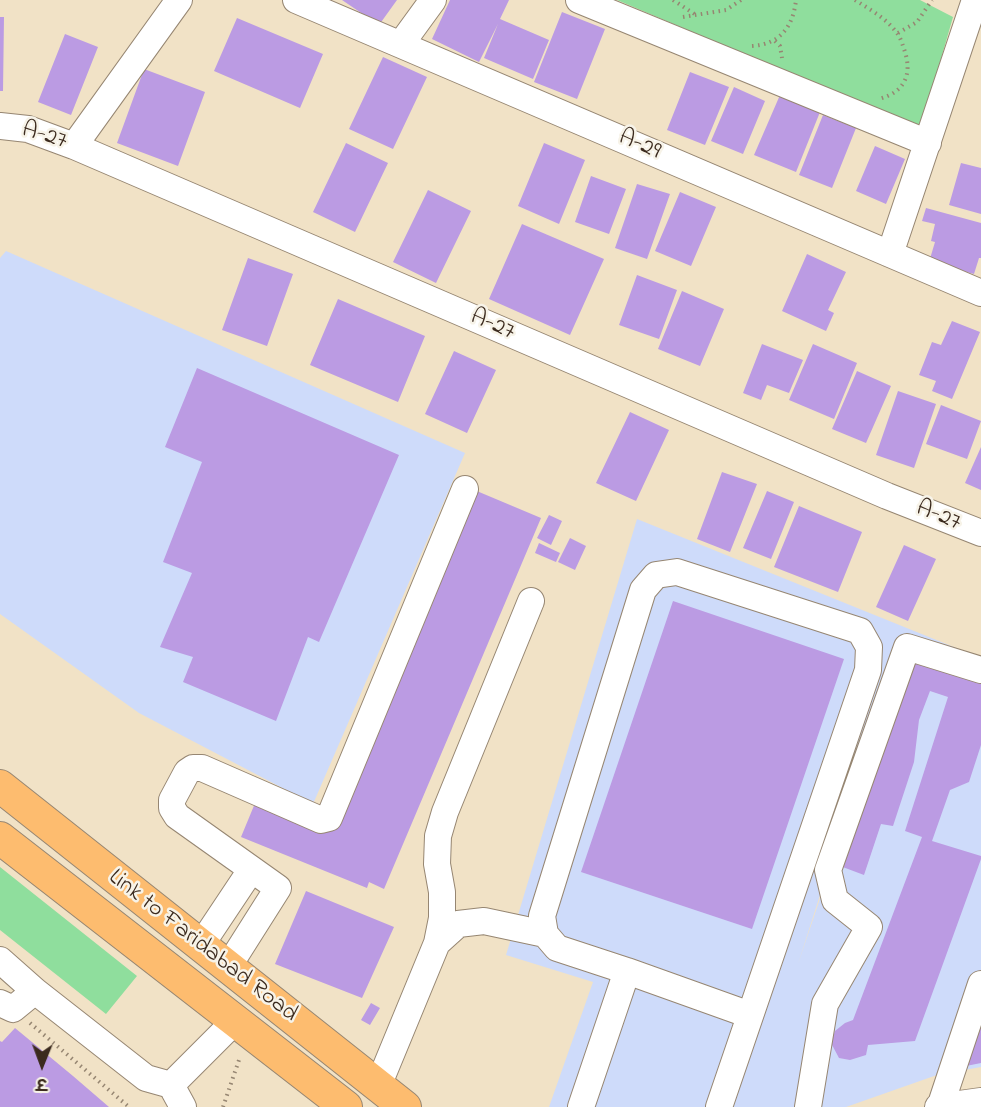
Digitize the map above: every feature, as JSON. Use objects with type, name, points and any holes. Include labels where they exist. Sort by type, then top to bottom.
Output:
[{"type":"main road","name":"Link to Faridabad Road","points":[[0,786],[405,1107]]},
{"type":"main road","name":"Link to Faridabad Road","points":[[0,838],[346,1107]]},
{"type":"street","points":[[74,146],[179,0]]},
{"type":"street","name":"A-29","points":[[296,0],[981,293]]},
{"type":"street","points":[[401,44],[433,0]]},
{"type":"street","points":[[579,0],[928,143]]},
{"type":"street","points":[[890,254],[978,0]]},
{"type":"street","name":"A-27","points":[[0,126],[28,129],[74,146],[876,492],[981,534]]},
{"type":"street","points":[[228,967],[278,888],[177,816],[172,808],[172,800],[186,772],[193,768],[202,768],[321,820],[329,818],[465,489]]},
{"type":"street","points":[[719,1107],[868,670],[869,647],[860,631],[677,572],[656,575],[643,590],[549,893],[542,916],[545,934],[557,948],[627,970],[750,1015]]},
{"type":"street","points":[[378,1086],[437,943],[442,918],[442,892],[437,864],[438,836],[444,812],[531,602]]},
{"type":"street","points":[[808,1107],[825,1004],[869,927],[835,900],[828,870],[907,646],[981,670]]},
{"type":"street","points":[[201,945],[251,870]]},
{"type":"street","points":[[437,943],[458,924],[484,921],[545,934]]},
{"type":"street","points":[[0,960],[146,1078],[171,1085],[183,1107]]},
{"type":"street","points":[[581,1107],[627,970]]},
{"type":"street","points":[[981,984],[939,1107],[981,1101]]},
{"type":"street","points":[[7,1006],[35,990]]},
{"type":"street","points":[[171,1085],[242,1026]]},
{"type":"path","points":[[673,0],[697,16]]},
{"type":"path","points":[[681,17],[726,10],[741,0]]},
{"type":"path","points":[[750,46],[775,41],[790,24],[796,0]]},
{"type":"path","points":[[855,0],[875,12],[898,33],[908,59],[907,77],[901,87],[889,96],[875,100]]},
{"type":"path","points":[[898,33],[917,22],[932,0]]},
{"type":"path","points":[[775,41],[782,50],[780,65]]},
{"type":"path","points":[[7,1006],[129,1107]]},
{"type":"path","points":[[223,1107],[242,1026]]},
{"type":"shaded area","points":[[6,251],[465,453],[313,804],[139,713],[0,614],[0,258]]},
{"type":"shaded area","points":[[637,519],[981,658],[981,1067],[937,1075],[846,1107],[549,1107],[593,982],[506,955]],"holes":[[[868,745],[832,863],[798,964]]]},
{"type":"green space","points":[[617,0],[920,0],[953,17],[921,129]]},
{"type":"green space","points":[[0,867],[137,976],[106,1014],[0,930]]},
{"type":"building","points":[[342,0],[397,0],[379,25]]},
{"type":"building","points":[[450,0],[509,0],[500,19],[549,40],[533,79],[484,58],[498,24],[479,62],[432,39]]},
{"type":"building","points":[[562,12],[605,29],[577,99],[534,82]]},
{"type":"building","points":[[0,17],[4,17],[3,91],[0,91]]},
{"type":"building","points":[[237,18],[323,54],[300,108],[214,71]]},
{"type":"building","points":[[65,34],[98,47],[71,115],[38,102]]},
{"type":"building","points":[[383,57],[427,77],[393,149],[349,129]]},
{"type":"building","points":[[144,69],[205,92],[178,166],[117,143]]},
{"type":"building","points":[[690,72],[729,87],[705,145],[667,130]]},
{"type":"building","points":[[734,87],[765,101],[743,154],[711,141]]},
{"type":"building","points":[[780,95],[820,112],[796,172],[754,155]]},
{"type":"building","points":[[823,115],[856,128],[832,188],[799,175]]},
{"type":"building","points":[[346,143],[388,163],[355,232],[313,212]]},
{"type":"building","points":[[544,143],[585,160],[559,224],[518,206]]},
{"type":"building","points":[[875,146],[905,159],[886,204],[856,191]]},
{"type":"building","points":[[961,163],[981,168],[981,214],[949,205]]},
{"type":"building","points":[[591,176],[626,189],[609,234],[575,222]]},
{"type":"building","points":[[637,184],[670,194],[647,259],[615,248]]},
{"type":"building","points":[[428,190],[471,211],[436,283],[393,262]]},
{"type":"building","points":[[680,192],[716,207],[691,266],[655,251]]},
{"type":"building","points":[[926,208],[981,223],[981,258],[979,258],[974,274],[929,262],[935,242],[931,241],[935,224],[922,221]]},
{"type":"building","points":[[522,224],[604,259],[570,335],[489,299]]},
{"type":"building","points":[[807,254],[846,272],[828,310],[834,313],[826,331],[782,311]]},
{"type":"building","points":[[248,258],[293,274],[267,346],[222,330]]},
{"type":"building","points":[[637,275],[677,290],[659,339],[619,325]]},
{"type":"building","points":[[682,291],[724,309],[700,366],[658,349]]},
{"type":"building","points":[[338,299],[425,336],[398,402],[310,365]]},
{"type":"building","points":[[952,321],[980,332],[952,399],[932,391],[936,381],[919,375],[932,342],[941,345]]},
{"type":"building","points":[[762,344],[803,360],[789,393],[767,385],[761,400],[743,393]]},
{"type":"building","points":[[813,344],[857,363],[834,419],[789,400]]},
{"type":"building","points":[[454,351],[496,370],[467,433],[425,414]]},
{"type":"building","points":[[197,368],[399,455],[319,642],[308,637],[276,721],[183,682],[193,657],[160,647],[192,573],[163,562],[202,462],[165,447]]},
{"type":"building","points":[[857,371],[891,386],[866,443],[832,429]]},
{"type":"building","points":[[898,391],[936,404],[914,468],[876,455]]},
{"type":"building","points":[[941,405],[981,421],[967,459],[926,444]]},
{"type":"building","points":[[630,412],[669,430],[636,501],[596,483]]},
{"type":"building","points":[[981,447],[981,490],[965,483]]},
{"type":"building","points":[[722,472],[757,484],[730,552],[697,539]]},
{"type":"building","points":[[472,489],[541,518],[384,889],[369,882],[367,888],[241,837],[258,796],[330,826]]},
{"type":"building","points":[[767,491],[794,502],[771,559],[743,548]]},
{"type":"building","points":[[799,506],[862,532],[838,592],[774,567]]},
{"type":"building","points":[[549,515],[562,521],[551,545],[537,538]]},
{"type":"building","points":[[570,538],[586,546],[575,570],[558,562]]},
{"type":"building","points":[[539,543],[560,553],[556,562],[535,553]]},
{"type":"building","points":[[904,545],[936,559],[908,621],[876,607]]},
{"type":"building","points":[[673,601],[844,659],[752,929],[581,872]]},
{"type":"building","points":[[911,654],[981,675],[981,745],[969,782],[950,790],[932,841],[981,856],[981,859],[915,1041],[868,1045],[866,1055],[850,1060],[839,1058],[831,1043],[835,1031],[853,1020],[922,837],[905,831],[948,697],[930,691],[919,720],[914,762],[893,826],[881,824],[864,875],[832,863]]},
{"type":"building","points":[[306,891],[394,927],[362,998],[275,964]]},
{"type":"building","points":[[981,1001],[981,1063],[961,1067]]},
{"type":"building","points":[[371,1003],[380,1008],[370,1025],[361,1020]]},
{"type":"building","points":[[15,1028],[109,1107],[0,1107],[0,1041],[2,1042]]}]
